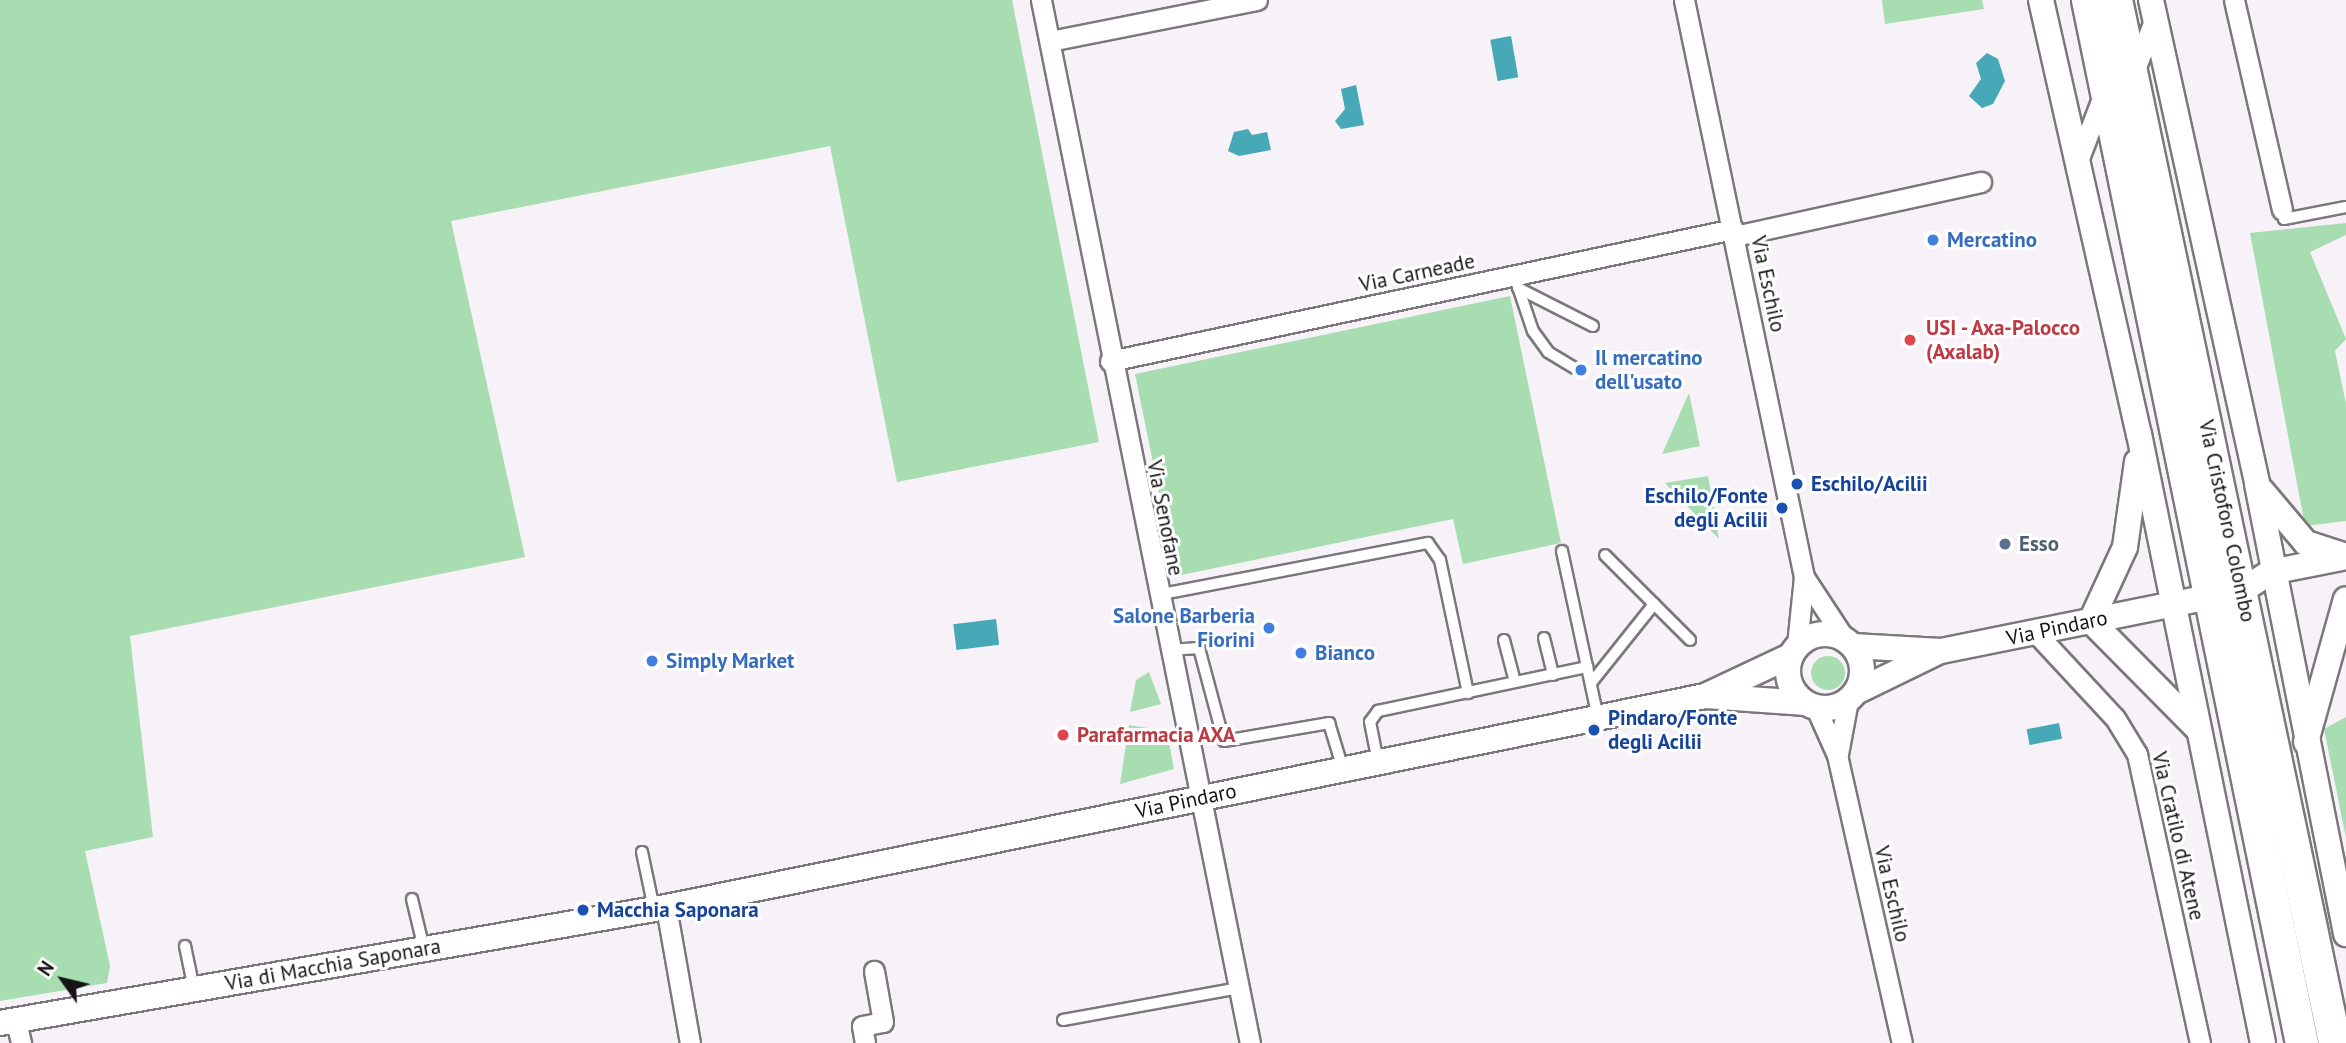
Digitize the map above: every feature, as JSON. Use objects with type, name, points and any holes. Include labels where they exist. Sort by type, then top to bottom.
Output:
[{"type":"main road","name":"Via Cristoforo Colombo","points":[[2088,0],[2119,82],[2243,590],[2335,1043]]},
{"type":"main road","name":"Via Cristoforo Colombo","points":[[2116,0],[2119,82],[2210,597],[2302,1043]]},
{"type":"street","name":"Via Senofane","points":[[1041,0],[1110,361],[1250,1043]]},
{"type":"street","points":[[1050,41],[1257,0]]},
{"type":"street","name":"Via Eschilo","points":[[1685,0],[1804,577]]},
{"type":"street","points":[[2041,0],[2076,169],[2139,434],[2263,1043]]},
{"type":"street","points":[[2234,0],[2282,209]]},
{"type":"street","points":[[2076,169],[2153,9]]},
{"type":"street","name":"Via Cristoforo Colombo","points":[[2153,9],[2257,484],[2305,746],[2346,934]]},
{"type":"street","name":"Via Carneade","points":[[1110,361],[1516,282],[1734,232],[1981,183]]},
{"type":"street","points":[[2139,434],[2125,547],[2091,621],[2199,730]]},
{"type":"street","points":[[2257,484],[2306,543],[2346,557]]},
{"type":"street","points":[[2243,590],[2271,572],[2346,557]]},
{"type":"street","points":[[1804,577],[1849,642],[1862,667],[1838,755]]},
{"type":"street","points":[[1804,577],[1788,679],[1811,705],[1838,755]]},
{"type":"street","name":"Via Pindaro","points":[[1941,651],[2243,590]]},
{"type":"street","points":[[2305,746],[2346,599]]},
{"type":"street","name":"Via Cratilo di Atene","points":[[2035,632],[2115,718],[2137,754],[2200,1043]]},
{"type":"street","points":[[1705,696],[1794,651],[1819,633],[1849,642],[1941,651]]},
{"type":"street","points":[[1705,696],[1811,705],[1852,696],[1941,651]]},
{"type":"street","name":"Via Pindaro","points":[[660,908],[1705,696]]},
{"type":"street","name":"Via Eschilo","points":[[1838,755],[1902,1043]]},
{"type":"street","points":[[660,908],[690,1043]]},
{"type":"street","name":"Via di Macchia Saponara","points":[[12,1029],[194,989],[660,908]]},
{"type":"street","points":[[866,1043],[862,1026],[883,1022],[874,971]]},
{"type":"lane","points":[[2282,209],[2284,219],[2346,207]]},
{"type":"lane","points":[[1516,282],[1593,326]]},
{"type":"lane","points":[[1516,282],[1548,352],[1575,368]]},
{"type":"lane","points":[[1157,595],[1428,543],[1440,559],[1468,693]]},
{"type":"lane","points":[[1562,551],[1598,718]]},
{"type":"lane","points":[[1605,555],[1690,640]]},
{"type":"lane","points":[[1591,682],[1654,604]]},
{"type":"lane","points":[[1544,638],[1553,675]]},
{"type":"lane","points":[[1504,640],[1515,682]]},
{"type":"lane","points":[[1169,650],[1199,648],[1228,743],[1329,723],[1343,769]]},
{"type":"lane","points":[[1378,763],[1370,722],[1378,711],[1587,667]]},
{"type":"lane","points":[[642,852],[660,908]]},
{"type":"lane","points":[[412,899],[424,949]]},
{"type":"lane","points":[[185,946],[194,989]]},
{"type":"lane","points":[[1063,1020],[1239,988]]},
{"type":"green space","points":[[0,0],[1012,0],[1099,442],[897,482],[830,146],[451,221],[525,557],[130,636],[153,837],[85,851],[110,966],[107,983],[0,1001]]},
{"type":"green space","points":[[1882,0],[1982,0],[1984,9],[1885,24]]},
{"type":"green space","points":[[2346,223],[2346,235],[2310,252],[2346,339],[2335,351],[2346,404],[2346,521],[2305,526],[2250,233]]},
{"type":"green space","points":[[1510,296],[1561,543],[1463,564],[1453,519],[1176,576],[1135,374]]},
{"type":"green space","points":[[1689,393],[1700,446],[1662,454]]},
{"type":"green space","points":[[1708,476],[1719,539],[1665,483]]},
{"type":"green space","points":[[1828,656],[1840,661],[1845,673],[1840,685],[1828,690],[1816,685],[1811,673],[1816,661]]},
{"type":"green space","points":[[1149,672],[1161,704],[1130,712],[1136,680]]},
{"type":"green space","points":[[2346,717],[2346,838],[2324,729]]},
{"type":"green space","points":[[1129,725],[1167,731],[1174,769],[1120,784]]},
{"type":"water","points":[[1511,36],[1518,77],[1498,81],[1490,40]]},
{"type":"water","points":[[1987,53],[1998,59],[2005,81],[1993,104],[1982,108],[1969,96],[1981,79],[1976,63]]},
{"type":"water","points":[[1356,85],[1364,125],[1341,129],[1335,121],[1345,109],[1341,89]]},
{"type":"water","points":[[1248,129],[1252,135],[1267,132],[1271,150],[1239,156],[1228,151],[1234,132]]},
{"type":"water","points":[[996,619],[999,645],[956,650],[953,624]]},
{"type":"water","points":[[2059,723],[2062,739],[2030,745],[2027,729]]},
{"type":"place","name":"Mercatino","points":[[1933,240]]},
{"type":"place","name":"USI - Axa-Palocco (Axalab)","points":[[1910,340]]},
{"type":"place","name":"Il mercatino dell'usato","points":[[1581,370]]},
{"type":"place","name":"Eschilo/Acilii","points":[[1797,484]]},
{"type":"place","name":"Eschilo/Fonte degli Acilii","points":[[1782,508]]},
{"type":"place","name":"Esso","points":[[2005,544]]},
{"type":"place","name":"Salone Barberia Fiorini","points":[[1269,628]]},
{"type":"place","name":"Bianco","points":[[1301,653]]},
{"type":"place","name":"Simply Market","points":[[652,661]]},
{"type":"place","name":"Pindaro/Fonte degli Acilii","points":[[1594,730]]},
{"type":"place","name":"Parafarmacia AXA","points":[[1063,735]]},
{"type":"place","name":"Macchia Saponara","points":[[583,910]]}]
